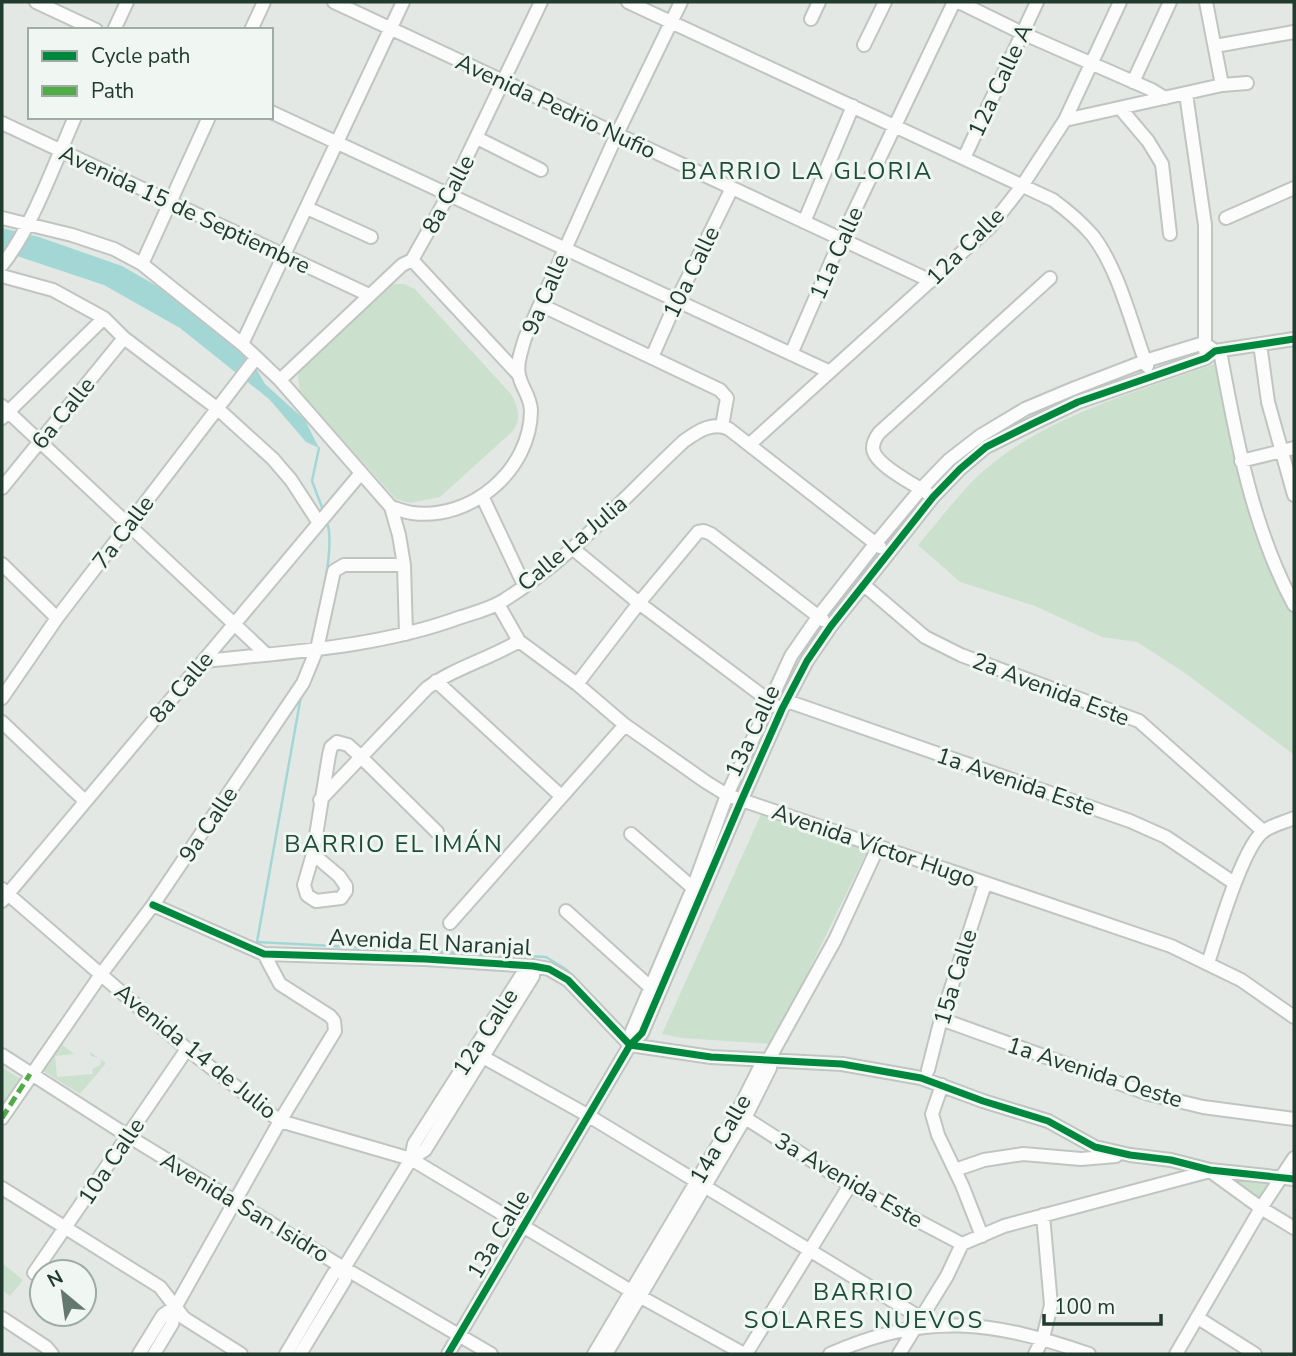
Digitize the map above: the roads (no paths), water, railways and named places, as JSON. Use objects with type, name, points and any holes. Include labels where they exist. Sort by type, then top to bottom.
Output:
[{"type":"street","points":[[36,2],[92,28]]},
{"type":"street","points":[[115,28],[127,2]]},
{"type":"street","points":[[252,28],[264,2]]},
{"type":"street","name":"Avenida Pedrio Nufio","points":[[334,2],[931,281]]},
{"type":"street","points":[[242,344],[403,2]]},
{"type":"street","name":"8a Calle","points":[[279,380],[402,265],[412,260],[477,138],[541,2]]},
{"type":"street","points":[[628,2],[1053,200],[1078,219],[1095,239],[1114,274],[1150,377]]},
{"type":"street","name":"9a Calle","points":[[519,374],[520,355],[564,248],[681,2]]},
{"type":"street","points":[[811,19],[819,2]]},
{"type":"street","points":[[864,45],[885,2]]},
{"type":"street","points":[[957,2],[1165,98]]},
{"type":"street","name":"11a Calle","points":[[791,354],[841,239],[957,2]]},
{"type":"street","name":"12a Calle A","points":[[964,158],[1037,2]]},
{"type":"street","name":"12a Calle","points":[[750,444],[990,227],[1022,186],[1065,120],[1120,2]]},
{"type":"street","points":[[1133,82],[1170,2]]},
{"type":"street","points":[[1206,2],[1222,85]]},
{"type":"street","points":[[1215,46],[1294,32]]},
{"type":"street","points":[[1065,120],[1222,85],[1247,83]]},
{"type":"street","points":[[1186,94],[1205,225],[1204,343],[1214,353],[1241,461],[1267,544],[1293,599]]},
{"type":"street","points":[[804,222],[853,106]]},
{"type":"street","points":[[1120,108],[1148,141],[1162,164],[1170,234]]},
{"type":"street","points":[[273,113],[828,371]]},
{"type":"street","points":[[2,265],[24,229],[74,119]]},
{"type":"street","points":[[142,264],[208,119]]},
{"type":"street","name":"Avenida 15 de Septiembre","points":[[2,123],[369,295]]},
{"type":"street","points":[[477,138],[541,170]]},
{"type":"street","name":"10a Calle","points":[[652,356],[732,188]]},
{"type":"street","points":[[1226,218],[1294,188]]},
{"type":"street","points":[[307,208],[371,237]]},
{"type":"street","points":[[2,218],[24,229],[72,235],[114,249],[142,264],[242,344],[279,380],[391,507],[404,565],[406,634]]},
{"type":"street","points":[[391,507],[412,513],[434,512],[455,508],[482,496],[501,481],[517,461],[527,434],[531,410],[528,393],[519,374],[412,260]]},
{"type":"street","points":[[2,276],[53,290],[104,318],[124,338],[222,404],[291,480],[319,523]]},
{"type":"street","points":[[933,497],[879,461],[873,447],[879,433],[1050,278]]},
{"type":"street","points":[[541,305],[720,390],[727,398],[722,426],[750,444],[889,553]]},
{"type":"street","points":[[104,318],[4,412],[40,442],[266,654]]},
{"type":"street","name":"6a Calle","points":[[2,488],[124,338]]},
{"type":"street","name":"13a Calle","points":[[448,1354],[631,1045],[632,1031],[655,989],[698,890],[807,661],[831,626],[933,497],[986,447],[1078,402],[1214,353],[1294,340]]},
{"type":"street","name":"13a Calle","points":[[698,890],[727,794],[791,656],[818,617],[921,489],[949,460],[980,436],[1025,409],[1145,361],[1204,343]]},
{"type":"street","points":[[1260,344],[1268,402],[1288,450],[1294,495]]},
{"type":"street","name":"7a Calle","points":[[2,698],[57,618],[256,358]]},
{"type":"street","points":[[1025,409],[1032,424]]},
{"type":"street","name":"Calle La Julia","points":[[204,661],[317,649],[406,634],[435,627],[498,604],[573,549],[684,440],[710,426],[722,426]]},
{"type":"street","points":[[1241,461],[1288,450]]},
{"type":"street","name":"8a Calle","points":[[4,895],[361,473]]},
{"type":"street","points":[[482,496],[524,585]]},
{"type":"street","points":[[576,684],[698,532],[711,534],[831,626]]},
{"type":"street","name":"1a Avenida Este","points":[[577,552],[768,702],[784,705],[1130,821],[1166,837],[1234,883]]},
{"type":"street","points":[[2,564],[57,618]]},
{"type":"street","name":"9a Calle","points":[[2,1118],[30,1074],[153,905],[303,683],[317,649],[334,571],[344,565],[404,565]]},
{"type":"street","name":"2a Avenida Este","points":[[864,585],[925,637],[961,655],[1139,721],[1263,831]]},
{"type":"street","name":"Avenida Víctor Hugo","points":[[498,604],[519,641],[625,725],[705,782],[727,794],[1171,946],[1241,980],[1294,1017]]},
{"type":"street","points":[[320,800],[418,696],[436,681],[497,654],[519,641]]},
{"type":"street","points":[[436,681],[561,796]]},
{"type":"street","points":[[2,722],[85,801]]},
{"type":"street","points":[[450,923],[625,725]]},
{"type":"street","points":[[313,855],[328,755],[337,742],[348,746],[360,756],[437,832]]},
{"type":"street","points":[[1208,963],[1234,883],[1257,838],[1263,831],[1294,818]]},
{"type":"street","points":[[631,834],[698,890]]},
{"type":"street","points":[[769,1059],[835,940],[878,847]]},
{"type":"street","name":"15a Calle","points":[[928,1070],[941,1019],[985,884]]},
{"type":"street","name":"Avenida 14 de Julio","points":[[4,895],[102,973],[187,1049],[279,1121],[411,1159],[636,1294],[745,1354]]},
{"type":"street","name":"Avenida El Naranjal","points":[[153,905],[264,954],[425,959],[549,969],[568,980],[631,1045]]},
{"type":"street","points":[[566,911],[655,989]]},
{"type":"street","points":[[154,1354],[172,1324],[176,1306],[279,1121],[335,1031],[334,1021],[330,1016],[280,984],[264,954]]},
{"type":"street","name":"12a Calle","points":[[411,1159],[425,1150],[533,976],[533,966]]},
{"type":"street","name":"12a Calle","points":[[286,1354],[334,1273],[344,1268],[411,1159],[414,1144],[472,1050],[521,976],[533,966]]},
{"type":"street","name":"1a Avenida Oeste","points":[[941,1019],[1149,1094],[1203,1107],[1294,1119]]},
{"type":"street","points":[[631,1045],[711,1057],[842,1064],[921,1078],[1048,1121],[1095,1147],[1171,1160],[1210,1170],[1289,1178]]},
{"type":"street","name":"10a Calle","points":[[44,1258],[187,1049]]},
{"type":"street","name":"Avenida San Isidro","points":[[2,1055],[128,1136],[491,1354]]},
{"type":"street","points":[[483,1057],[589,1116],[811,1250],[918,1322]]},
{"type":"street","name":"14a Calle","points":[[606,1354],[636,1294],[770,1068],[769,1059]]},
{"type":"street","points":[[942,1085],[932,1114],[938,1135],[982,1236]]},
{"type":"street","name":"3a Avenida Este","points":[[741,1115],[850,1185],[962,1244]]},
{"type":"street","points":[[955,1170],[984,1160],[1023,1154],[1081,1159],[1130,1155]]},
{"type":"street","points":[[1176,1354],[1261,1208],[1289,1178],[1294,1158]]},
{"type":"street","points":[[1210,1170],[1261,1208],[1294,1228]]},
{"type":"street","points":[[900,1354],[947,1276],[962,1244],[1042,1215],[1210,1170]]},
{"type":"street","points":[[745,1354],[850,1185]]},
{"type":"street","points":[[2,1188],[160,1287],[193,1326],[240,1354]]},
{"type":"street","points":[[1035,1354],[1043,1338],[1051,1305],[1042,1215]]},
{"type":"street","name":"12a Calle","points":[[300,1354],[345,1280],[344,1268]]},
{"type":"street","name":"14a Calle","points":[[594,1354],[636,1294]]},
{"type":"street","points":[[139,1354],[163,1315],[176,1306]]},
{"type":"street","points":[[2,1318],[46,1347],[52,1354]]},
{"type":"street","points":[[1198,1318],[1255,1354]]},
{"type":"street","points":[[830,1354],[918,1322],[981,1325],[1043,1338],[1089,1354]]},
{"type":"water","points":[[2,228],[39,237],[122,266],[169,293],[249,356],[265,384],[305,420],[319,448],[306,442],[269,399],[180,328],[104,285],[2,251]]},
{"type":"waterway","points":[[319,448],[312,481],[323,510]]},
{"type":"waterway","points":[[312,643],[328,564],[327,522]]},
{"type":"waterway","points":[[301,696],[257,942],[546,957],[567,970],[613,1018]]},
{"type":"district","name":"BARRIO LA GLORIA","points":[[807,171]]},
{"type":"district","name":"BARRIO EL IMÁN","points":[[394,844]]},
{"type":"district","name":"BARRIO SOLARES NUEVOS","points":[[864,1306]]}]
